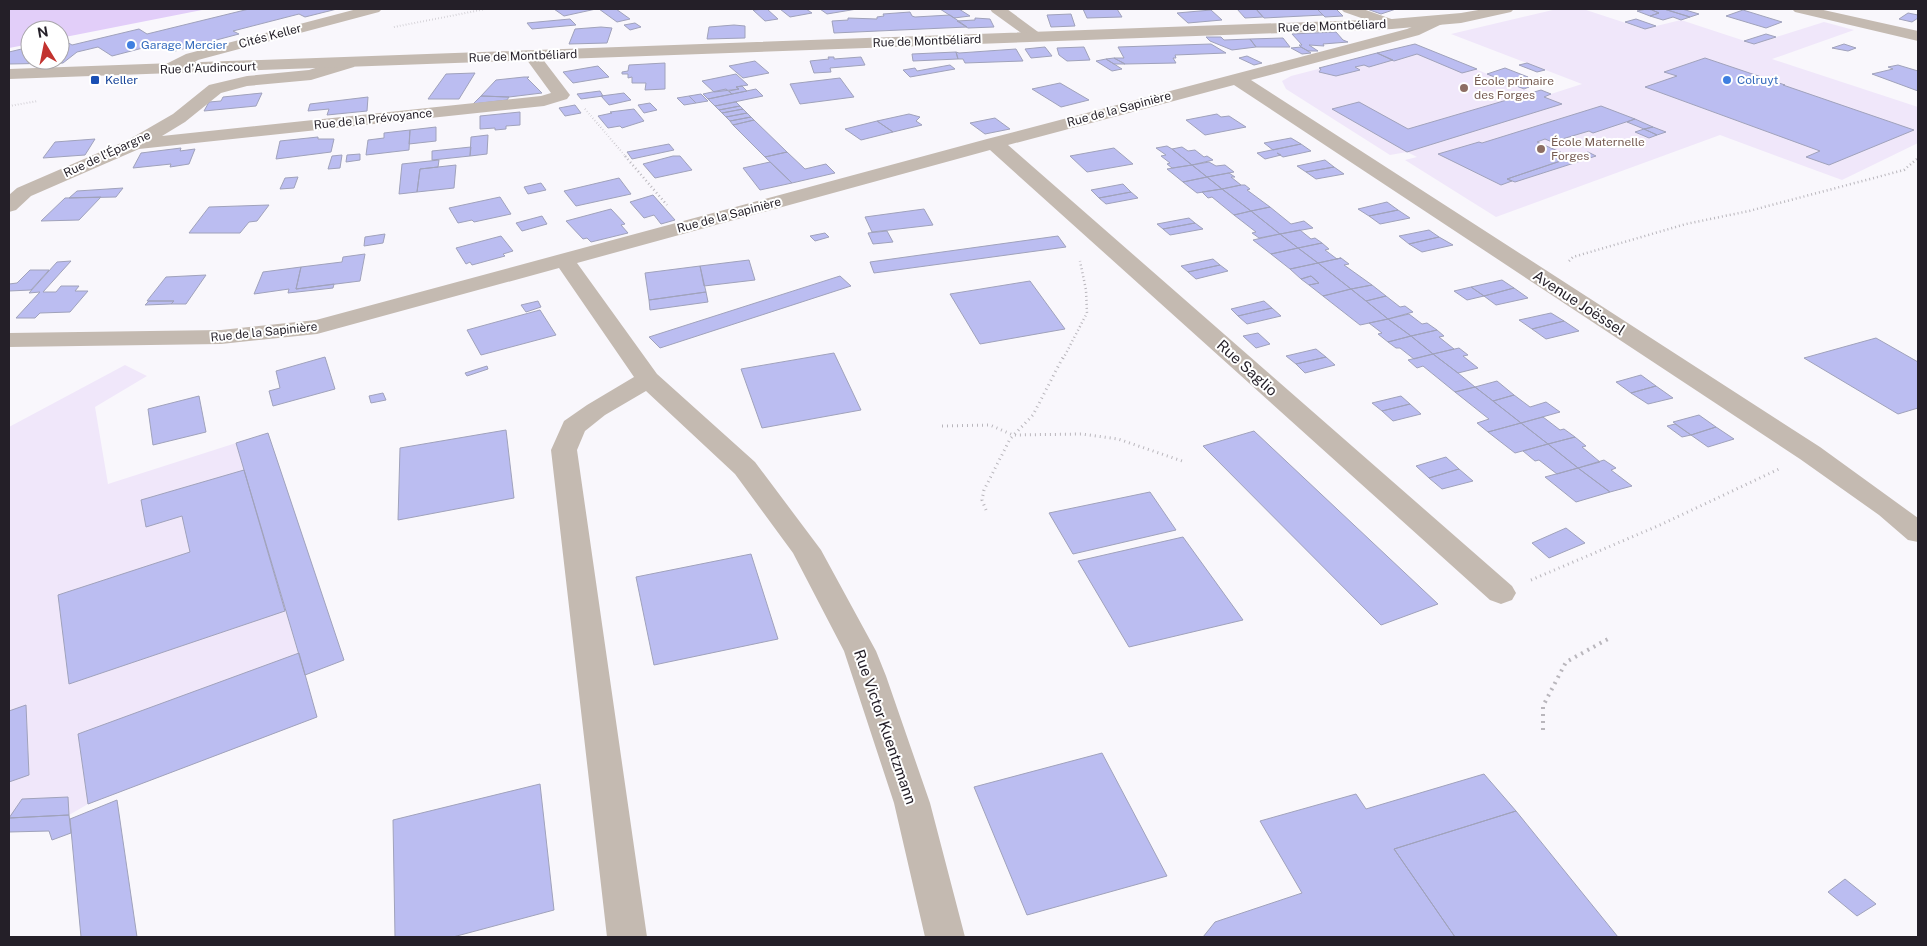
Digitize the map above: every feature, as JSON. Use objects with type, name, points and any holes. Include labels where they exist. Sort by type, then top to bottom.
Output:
[{"type":"street","name":"Cités Keller","points":[[168,70],[192,57],[374,9]]},
{"type":"street","points":[[1349,9],[1392,24]]},
{"type":"street","name":"Rue de Montbéliard","points":[[348,62],[1392,24],[1438,21],[1506,9]]},
{"type":"street","points":[[1800,9],[1918,36]]},
{"type":"street","points":[[1004,13],[1025,10]]},
{"type":"street","points":[[1004,13],[1037,37]]},
{"type":"street","name":"Rue de la Sapinière","points":[[9,340],[221,337],[317,327],[994,143],[1413,32],[1438,21]]},
{"type":"street","points":[[532,56],[562,95]]},
{"type":"street","name":"Rue d'Audincourt","points":[[9,74],[168,70],[348,62]]},
{"type":"street","name":"Rue de l'Épargne","points":[[9,206],[24,192],[135,144],[179,118],[214,89],[243,79],[311,76],[348,62]]},
{"type":"street","name":"Avenue Joëssel","points":[[1236,78],[1810,453],[1889,509],[1918,534]]},
{"type":"street","name":"Rue de la Prévoyance","points":[[135,144],[544,101],[562,95]]},
{"type":"street","name":"Rue Saglio","points":[[994,143],[1501,594]]},
{"type":"street","name":"Rue Victor Kuentzmann","points":[[564,260],[648,378],[745,468],[806,550],[856,642],[870,676],[912,802],[945,937]]},
{"type":"street","points":[[627,937],[564,450],[573,427],[596,410],[648,378]]},
{"type":"path","points":[[562,95],[578,101],[686,227]]},
{"type":"path","points":[[1568,262],[1573,257],[1686,224],[1749,212],[1904,170],[1918,158]]},
{"type":"path","points":[[986,510],[982,500],[984,490],[1013,435],[1033,415],[1087,313],[1086,290],[1078,253],[1081,241],[1093,231]]},
{"type":"path","points":[[942,426],[990,425],[1013,435],[1082,434],[1118,440],[1185,462]]},
{"type":"path","points":[[1501,594],[1660,525],[1810,453]]},
{"type":"path","points":[[1543,730],[1543,706],[1566,662],[1608,639]]},
{"type":"shaded area","points":[[9,9],[207,9],[70,36],[70,20],[20,20],[20,46],[9,48]]},
{"type":"shaded area","points":[[1557,9],[1583,9],[1644,29],[1681,20],[1754,44],[1824,22],[1854,30],[1772,59],[1918,107],[1918,143],[1842,180],[1720,135],[1496,217],[1405,160],[1417,157],[1407,152],[1390,155],[1286,89],[1282,81],[1291,76],[1415,44],[1533,93],[1541,90],[1551,94],[1582,84],[1451,34]]},
{"type":"shaded area","points":[[125,365],[147,376],[95,407],[108,484],[236,443],[317,717],[88,804],[69,815],[9,818],[9,427]]},
{"type":"building","points":[[249,9],[337,9],[305,17],[299,14],[233,31],[239,34],[175,51],[162,43],[112,56],[98,47],[77,52],[70,58],[70,44],[72,45],[139,29],[147,34]]},
{"type":"building","points":[[554,9],[596,9],[564,16]]},
{"type":"building","points":[[599,9],[616,9],[630,19],[617,22]]},
{"type":"building","points":[[767,9],[778,19],[765,21],[753,10]]},
{"type":"building","points":[[780,9],[806,9],[812,13],[790,17]]},
{"type":"building","points":[[820,9],[857,9],[827,14]]},
{"type":"building","points":[[940,9],[959,9],[970,16],[954,18]]},
{"type":"building","points":[[1083,9],[1117,9],[1122,17],[1087,18]]},
{"type":"building","points":[[1237,9],[1256,9],[1263,17],[1245,18]]},
{"type":"building","points":[[1256,9],[1317,9],[1323,15],[1264,18]]},
{"type":"building","points":[[1317,9],[1336,9],[1343,16],[1325,17]]},
{"type":"building","points":[[1367,9],[1396,9],[1381,14]]},
{"type":"building","points":[[1647,9],[1659,13],[1650,16],[1637,11]]},
{"type":"building","points":[[1658,9],[1690,17],[1681,20],[1673,17],[1663,20],[1650,16],[1659,13],[1652,10]]},
{"type":"building","points":[[1664,9],[1682,9],[1699,14],[1690,17]]},
{"type":"building","points":[[1211,10],[1222,20],[1188,23],[1177,13]]},
{"type":"building","points":[[1743,10],[1782,22],[1766,28],[1726,16]]},
{"type":"building","points":[[910,12],[915,17],[950,15],[967,27],[834,33],[832,21],[848,20],[848,18],[877,19],[877,17],[884,16],[883,14]]},
{"type":"building","points":[[1908,13],[1918,15],[1918,18],[1912,22],[1899,19]]},
{"type":"building","points":[[1071,14],[1075,26],[1051,27],[1047,15]]},
{"type":"building","points":[[975,18],[990,19],[994,27],[968,28],[957,21],[975,20]]},
{"type":"building","points":[[570,19],[576,25],[532,29],[527,23]]},
{"type":"building","points":[[1636,19],[1656,26],[1645,29],[1625,22]]},
{"type":"building","points":[[635,23],[641,27],[630,30],[624,25]]},
{"type":"building","points":[[745,26],[745,38],[707,39],[709,27]]},
{"type":"building","points":[[612,28],[607,43],[569,44],[575,29]]},
{"type":"building","points":[[1336,32],[1343,40],[1348,42],[1323,44],[1324,46],[1309,45],[1318,51],[1308,51],[1301,47],[1299,45],[1302,45],[1292,34]]},
{"type":"building","points":[[1766,34],[1776,37],[1754,44],[1744,41]]},
{"type":"building","points":[[1206,37],[1221,37],[1224,40],[1250,39],[1256,47],[1232,50],[1210,41]]},
{"type":"building","points":[[1283,38],[1290,47],[1256,47],[1250,39]]},
{"type":"building","points":[[1211,44],[1226,53],[1175,55],[1176,58],[1173,58],[1176,63],[1125,64],[1114,58],[1124,58],[1118,47]]},
{"type":"building","points":[[1415,44],[1477,69],[1462,73],[1417,54],[1394,61],[1377,53]]},
{"type":"building","points":[[1844,44],[1856,48],[1848,51],[1832,48]]},
{"type":"building","points":[[1045,47],[1052,56],[1031,58],[1025,49]]},
{"type":"building","points":[[1084,47],[1090,60],[1067,61],[1059,55],[1057,48]]},
{"type":"building","points":[[1301,47],[1311,53],[1302,54],[1291,48]]},
{"type":"building","points":[[20,49],[20,64],[9,64],[9,52]]},
{"type":"building","points":[[1016,49],[1023,61],[965,63],[963,59],[958,59],[956,52],[959,53]]},
{"type":"building","points":[[956,52],[958,59],[913,61],[912,54]]},
{"type":"building","points":[[1377,53],[1393,60],[1369,67],[1364,65],[1355,67],[1360,70],[1336,76],[1319,72],[1321,69],[1319,68]]},
{"type":"building","points":[[1247,56],[1262,63],[1254,65],[1239,58]]},
{"type":"building","points":[[828,57],[834,57],[834,59],[861,57],[865,65],[830,68],[831,72],[814,73],[810,61],[829,59]]},
{"type":"building","points":[[1114,58],[1125,64],[1114,64],[1106,59]]},
{"type":"building","points":[[1705,58],[1914,130],[1829,165],[1806,157],[1820,151],[1645,87],[1677,76],[1664,72]]},
{"type":"building","points":[[1106,59],[1122,69],[1112,71],[1096,61]]},
{"type":"building","points":[[755,61],[769,73],[743,78],[729,66]]},
{"type":"building","points":[[665,63],[665,89],[645,90],[646,83],[632,83],[632,77],[628,78],[628,74],[622,74],[622,72],[628,71],[629,65]]},
{"type":"building","points":[[1527,63],[1545,70],[1537,72],[1519,65]]},
{"type":"building","points":[[950,65],[955,69],[910,77],[903,70],[915,68],[917,71]]},
{"type":"building","points":[[1898,65],[1918,71],[1918,91],[1872,74],[1893,69],[1888,67]]},
{"type":"building","points":[[598,66],[609,77],[573,83],[563,72]]},
{"type":"building","points":[[1505,68],[1528,77],[1515,81],[1529,87],[1524,89],[1487,74]]},
{"type":"building","points":[[475,73],[459,99],[428,99],[446,74]]},
{"type":"building","points":[[736,74],[748,85],[736,87],[739,89],[714,92],[702,81]]},
{"type":"building","points":[[529,77],[527,78],[542,93],[509,97],[481,96],[496,80]]},
{"type":"building","points":[[840,78],[854,97],[800,104],[790,84]]},
{"type":"building","points":[[1060,83],[1089,100],[1061,107],[1032,89]]},
{"type":"building","points":[[742,86],[747,91],[732,94],[729,91],[739,89],[736,87]]},
{"type":"building","points":[[726,89],[732,94],[708,99],[703,94]]},
{"type":"building","points":[[756,89],[763,96],[715,106],[708,99]]},
{"type":"building","points":[[1541,90],[1551,94],[1544,97],[1562,104],[1407,152],[1332,109],[1359,102],[1408,129]]},
{"type":"building","points":[[600,91],[603,96],[581,99],[577,94]]},
{"type":"building","points":[[262,93],[256,106],[204,111],[209,102],[221,101],[223,97]]},
{"type":"building","points":[[624,93],[631,100],[609,105],[601,96]]},
{"type":"building","points":[[701,94],[708,101],[696,103],[689,96]]},
{"type":"building","points":[[481,96],[509,97],[507,100],[473,104]]},
{"type":"building","points":[[689,96],[696,103],[684,105],[677,98]]},
{"type":"building","points":[[368,97],[367,111],[327,115],[329,109],[308,111],[310,104]]},
{"type":"building","points":[[736,102],[740,106],[719,110],[715,106]]},
{"type":"building","points":[[650,103],[657,110],[644,113],[638,105]]},
{"type":"building","points":[[575,105],[581,113],[565,116],[559,108]]},
{"type":"building","points":[[740,106],[743,109],[722,113],[719,110]]},
{"type":"building","points":[[1601,106],[1635,119],[1593,133],[1589,131],[1552,142],[1545,139],[1537,142],[1572,157],[1507,179],[1512,181],[1501,185],[1438,154],[1479,142],[1482,143]]},
{"type":"building","points":[[634,109],[644,121],[622,128],[620,126],[608,128],[598,116],[612,113],[610,112]]},
{"type":"building","points":[[743,109],[747,113],[726,117],[722,113]]},
{"type":"building","points":[[520,112],[520,125],[506,126],[506,129],[480,129],[480,116]]},
{"type":"building","points":[[747,113],[751,117],[730,121],[726,117]]},
{"type":"building","points":[[909,114],[920,117],[916,121],[922,125],[893,132],[877,121]]},
{"type":"building","points":[[1217,114],[1221,117],[1229,116],[1246,127],[1205,135],[1186,120]]},
{"type":"building","points":[[751,117],[754,120],[733,125],[730,121]]},
{"type":"building","points":[[995,118],[1010,129],[985,134],[970,123]]},
{"type":"building","points":[[1635,119],[1653,127],[1644,129],[1627,122]]},
{"type":"building","points":[[754,120],[787,152],[765,157],[733,125]]},
{"type":"building","points":[[877,121],[893,132],[861,140],[845,129]]},
{"type":"building","points":[[436,127],[436,141],[409,144],[410,130]]},
{"type":"building","points":[[1653,127],[1666,132],[1657,135],[1644,129]]},
{"type":"building","points":[[1644,129],[1657,135],[1649,138],[1635,132]]},
{"type":"building","points":[[410,130],[409,150],[366,155],[368,140],[384,138],[384,133]]},
{"type":"building","points":[[488,135],[487,154],[470,156],[471,137]]},
{"type":"building","points":[[318,137],[318,139],[334,139],[331,152],[276,159],[280,141]]},
{"type":"building","points":[[1291,138],[1301,144],[1273,150],[1264,143]]},
{"type":"building","points":[[95,139],[85,155],[43,158],[55,142]]},
{"type":"building","points":[[669,144],[674,150],[632,159],[627,152]]},
{"type":"building","points":[[1301,144],[1311,151],[1283,157],[1280,155],[1265,159],[1257,153]]},
{"type":"building","points":[[1167,146],[1192,165],[1172,168],[1167,164],[1170,163],[1161,156],[1166,155],[1156,148]]},
{"type":"building","points":[[471,147],[470,156],[432,160],[432,151]]},
{"type":"building","points":[[1182,147],[1188,151],[1195,150],[1204,157],[1207,156],[1213,160],[1192,165],[1172,149]]},
{"type":"building","points":[[181,148],[180,151],[195,149],[189,164],[170,167],[171,164],[133,168],[141,153]]},
{"type":"building","points":[[1114,148],[1133,164],[1087,172],[1070,156]]},
{"type":"building","points":[[787,152],[805,169],[826,164],[835,173],[792,183],[765,157]]},
{"type":"building","points":[[1588,152],[1596,156],[1515,182],[1507,179]]},
{"type":"building","points":[[360,154],[360,160],[346,162],[347,155]]},
{"type":"building","points":[[342,155],[340,168],[328,169],[332,156]]},
{"type":"building","points":[[680,156],[692,170],[655,178],[643,164]]},
{"type":"building","points":[[439,160],[438,167],[420,169],[417,192],[399,194],[402,164]]},
{"type":"building","points":[[1325,160],[1334,167],[1306,172],[1297,166]]},
{"type":"building","points":[[770,162],[792,183],[760,190],[743,168]]},
{"type":"building","points":[[1209,162],[1216,166],[1225,165],[1234,172],[1207,177],[1192,165]]},
{"type":"building","points":[[456,165],[454,188],[417,192],[420,169]]},
{"type":"building","points":[[1192,165],[1207,177],[1183,182],[1167,169]]},
{"type":"building","points":[[1334,167],[1344,174],[1316,179],[1306,172]]},
{"type":"building","points":[[1229,173],[1241,185],[1222,189],[1207,177]]},
{"type":"building","points":[[298,177],[294,188],[280,189],[285,178]]},
{"type":"building","points":[[1207,177],[1222,189],[1197,193],[1183,182]]},
{"type":"building","points":[[619,178],[631,194],[576,206],[564,191]]},
{"type":"building","points":[[541,183],[546,190],[528,194],[524,187]]},
{"type":"building","points":[[1123,184],[1131,192],[1099,198],[1091,190]]},
{"type":"building","points":[[1245,185],[1250,189],[1247,190],[1270,207],[1251,211],[1222,189]]},
{"type":"building","points":[[123,188],[116,197],[69,198],[77,191]]},
{"type":"building","points":[[1222,189],[1251,211],[1234,215],[1212,197],[1208,198],[1202,192]]},
{"type":"building","points":[[1131,192],[1138,198],[1106,204],[1099,198]]},
{"type":"building","points":[[653,195],[675,220],[661,224],[654,215],[644,218],[630,202]]},
{"type":"building","points":[[101,197],[79,220],[41,221],[65,198]]},
{"type":"building","points":[[500,197],[511,214],[474,222],[472,220],[458,223],[449,208]]},
{"type":"building","points":[[1387,202],[1398,210],[1369,216],[1358,209]]},
{"type":"building","points":[[269,205],[257,221],[249,222],[240,233],[189,233],[209,207]]},
{"type":"building","points":[[1270,207],[1291,224],[1304,221],[1313,228],[1280,234],[1251,211]]},
{"type":"building","points":[[611,209],[625,224],[621,225],[628,233],[591,242],[587,238],[583,239],[566,221]]},
{"type":"building","points":[[924,209],[933,225],[872,232],[865,217]]},
{"type":"building","points":[[1398,210],[1410,218],[1380,224],[1369,216]]},
{"type":"building","points":[[1251,211],[1280,234],[1259,238],[1252,233],[1256,232],[1234,215]]},
{"type":"building","points":[[542,216],[547,224],[522,231],[516,223]]},
{"type":"building","points":[[1189,218],[1195,223],[1163,229],[1157,224]]},
{"type":"building","points":[[1195,223],[1203,229],[1170,235],[1163,229]]},
{"type":"building","points":[[1300,230],[1311,239],[1315,238],[1322,243],[1298,248],[1280,234]]},
{"type":"building","points":[[1429,230],[1439,237],[1409,244],[1399,236]]},
{"type":"building","points":[[887,231],[893,242],[873,244],[868,233]]},
{"type":"building","points":[[825,233],[829,237],[815,241],[810,236]]},
{"type":"building","points":[[385,234],[383,243],[364,246],[365,237]]},
{"type":"building","points":[[1280,234],[1298,248],[1271,254],[1253,240]]},
{"type":"building","points":[[501,236],[513,251],[503,254],[505,256],[472,265],[470,262],[466,264],[456,248]]},
{"type":"building","points":[[1058,236],[1066,247],[874,273],[870,262]]},
{"type":"building","points":[[1439,237],[1453,245],[1422,252],[1409,244]]},
{"type":"building","points":[[1322,243],[1329,249],[1325,250],[1337,259],[1318,263],[1298,248]]},
{"type":"building","points":[[1298,248],[1318,263],[1290,269],[1271,254]]},
{"type":"building","points":[[365,254],[360,281],[296,289],[301,267],[342,262],[343,257]]},
{"type":"building","points":[[1341,258],[1349,264],[1344,265],[1372,285],[1351,289],[1318,263]]},
{"type":"building","points":[[1213,259],[1220,265],[1188,272],[1181,266]]},
{"type":"building","points":[[749,260],[755,280],[704,286],[700,266]]},
{"type":"building","points":[[71,261],[43,292],[56,292],[61,286],[79,286],[75,291],[88,291],[70,312],[40,313],[35,318],[16,318],[40,292],[29,293],[57,262]]},
{"type":"building","points":[[1318,263],[1351,289],[1323,296],[1309,285],[1319,283],[1311,276],[1301,279],[1290,269]]},
{"type":"building","points":[[1220,265],[1228,271],[1196,279],[1188,272]]},
{"type":"building","points":[[700,266],[706,292],[649,300],[645,273]]},
{"type":"building","points":[[301,267],[296,289],[334,284],[333,288],[288,293],[289,289],[254,294],[263,272]]},
{"type":"building","points":[[30,270],[49,270],[31,290],[9,291],[9,284],[17,283]]},
{"type":"building","points":[[206,275],[186,304],[171,304],[174,301],[147,301],[166,277]]},
{"type":"building","points":[[840,276],[851,286],[660,348],[649,337]]},
{"type":"building","points":[[1311,276],[1319,283],[1309,285],[1301,279]]},
{"type":"building","points":[[1502,280],[1514,288],[1484,296],[1471,287]]},
{"type":"building","points":[[1030,281],[1065,329],[980,344],[950,294]]},
{"type":"building","points":[[1372,285],[1386,296],[1366,301],[1351,289]]},
{"type":"building","points":[[1471,287],[1484,296],[1467,300],[1454,291]]},
{"type":"building","points":[[1514,288],[1528,298],[1496,305],[1484,296]]},
{"type":"building","points":[[1351,289],[1388,319],[1360,325],[1323,296]]},
{"type":"building","points":[[706,292],[708,302],[650,310],[649,300]]},
{"type":"building","points":[[1386,296],[1400,307],[1405,306],[1413,312],[1388,319],[1366,301]]},
{"type":"building","points":[[149,301],[174,301],[171,304],[145,305]]},
{"type":"building","points":[[538,301],[541,307],[526,312],[521,305]]},
{"type":"building","points":[[1264,301],[1272,308],[1238,316],[1231,309]]},
{"type":"building","points":[[1272,308],[1281,316],[1247,324],[1238,316]]},
{"type":"building","points":[[540,310],[556,335],[481,355],[467,330]]},
{"type":"building","points":[[1551,313],[1564,321],[1532,329],[1519,320]]},
{"type":"building","points":[[1409,314],[1422,324],[1427,323],[1437,330],[1411,336],[1388,319]]},
{"type":"building","points":[[1388,319],[1411,336],[1388,342],[1378,334],[1382,333],[1369,323]]},
{"type":"building","points":[[1564,321],[1579,331],[1546,339],[1532,329]]},
{"type":"building","points":[[1437,330],[1444,336],[1439,337],[1454,349],[1433,354],[1411,336]]},
{"type":"building","points":[[1258,333],[1270,344],[1256,348],[1243,336]]},
{"type":"building","points":[[1411,336],[1433,354],[1414,359],[1400,348],[1396,348],[1388,342]]},
{"type":"building","points":[[1876,338],[1918,362],[1918,408],[1898,414],[1804,358]]},
{"type":"building","points":[[1459,348],[1468,355],[1463,356],[1478,368],[1458,373],[1433,354]]},
{"type":"building","points":[[1316,349],[1326,357],[1296,364],[1286,356]]},
{"type":"building","points":[[834,353],[861,410],[762,428],[741,369]]},
{"type":"building","points":[[1433,354],[1475,387],[1455,392],[1423,366],[1417,368],[1408,360]]},
{"type":"building","points":[[325,357],[335,389],[273,406],[269,391],[280,388],[276,371]]},
{"type":"building","points":[[1326,357],[1335,365],[1305,373],[1296,364]]},
{"type":"building","points":[[487,366],[488,369],[467,376],[465,373]]},
{"type":"building","points":[[1641,375],[1656,386],[1631,393],[1616,382]]},
{"type":"building","points":[[1497,381],[1514,395],[1493,401],[1475,387]]},
{"type":"building","points":[[1656,386],[1673,398],[1648,404],[1631,393]]},
{"type":"building","points":[[1475,387],[1521,423],[1488,432],[1477,423],[1489,419],[1455,392]]},
{"type":"building","points":[[383,393],[386,400],[371,403],[369,396]]},
{"type":"building","points":[[1514,395],[1530,407],[1546,402],[1560,412],[1521,423],[1493,401]]},
{"type":"building","points":[[199,396],[206,432],[153,445],[148,409]]},
{"type":"building","points":[[1401,396],[1410,404],[1382,411],[1372,403]]},
{"type":"building","points":[[1410,404],[1421,414],[1393,421],[1382,411]]},
{"type":"building","points":[[1699,415],[1716,427],[1691,435],[1673,422]]},
{"type":"building","points":[[1543,417],[1560,430],[1564,429],[1575,437],[1548,444],[1521,423]]},
{"type":"building","points":[[1521,423],[1548,444],[1515,453],[1488,432]]},
{"type":"building","points":[[1675,424],[1691,435],[1682,437],[1667,426]]},
{"type":"building","points":[[1716,427],[1734,439],[1708,447],[1691,435]]},
{"type":"building","points":[[506,430],[514,498],[398,520],[400,448]]},
{"type":"building","points":[[1254,431],[1438,604],[1381,625],[1203,446]]},
{"type":"building","points":[[268,433],[344,660],[305,675],[236,443]]},
{"type":"building","points":[[1575,437],[1586,446],[1582,447],[1600,462],[1578,468],[1548,444]]},
{"type":"building","points":[[1548,444],[1578,468],[1557,474],[1539,460],[1535,461],[1523,451]]},
{"type":"building","points":[[1446,457],[1459,469],[1429,478],[1416,466]]},
{"type":"building","points":[[1604,460],[1616,468],[1611,470],[1632,486],[1610,492],[1578,468]]},
{"type":"building","points":[[1578,468],[1610,492],[1576,502],[1545,477]]},
{"type":"building","points":[[1459,469],[1473,481],[1442,489],[1429,478]]},
{"type":"building","points":[[244,470],[285,611],[69,684],[58,595],[190,552],[182,516],[146,527],[141,500]]},
{"type":"building","points":[[1150,492],[1176,530],[1073,554],[1049,513]]},
{"type":"building","points":[[1566,528],[1585,543],[1549,558],[1532,543]]},
{"type":"building","points":[[1183,537],[1243,620],[1129,647],[1078,561]]},
{"type":"building","points":[[751,554],[778,639],[654,665],[636,577]]},
{"type":"building","points":[[299,653],[317,717],[88,804],[78,734]]},
{"type":"building","points":[[26,705],[29,775],[9,782],[9,711]]},
{"type":"building","points":[[1102,753],[1167,876],[1027,915],[974,787]]},
{"type":"building","points":[[1484,774],[1516,811],[1394,849],[1455,937],[1203,937],[1215,922],[1302,893],[1260,821],[1356,794],[1366,809]]},
{"type":"building","points":[[540,784],[554,910],[453,937],[395,937],[393,820]]},
{"type":"building","points":[[68,797],[69,815],[9,818],[22,799]]},
{"type":"building","points":[[117,800],[137,937],[81,937],[70,819]]},
{"type":"building","points":[[1516,811],[1618,937],[1455,937],[1394,849]]},
{"type":"building","points":[[69,815],[71,833],[52,840],[49,831],[9,832],[9,818]]},
{"type":"building","points":[[1845,879],[1876,904],[1857,916],[1828,892]]},
{"type":"place","name":"Garage Mercier","points":[[131,45]]},
{"type":"place","name":"Keller","points":[[95,80]]},
{"type":"place","name":"Colruyt","points":[[1727,80]]},
{"type":"place","name":"École primaire des Forges","points":[[1464,88]]},
{"type":"place","name":"École Maternelle Forges","points":[[1541,149]]}]
